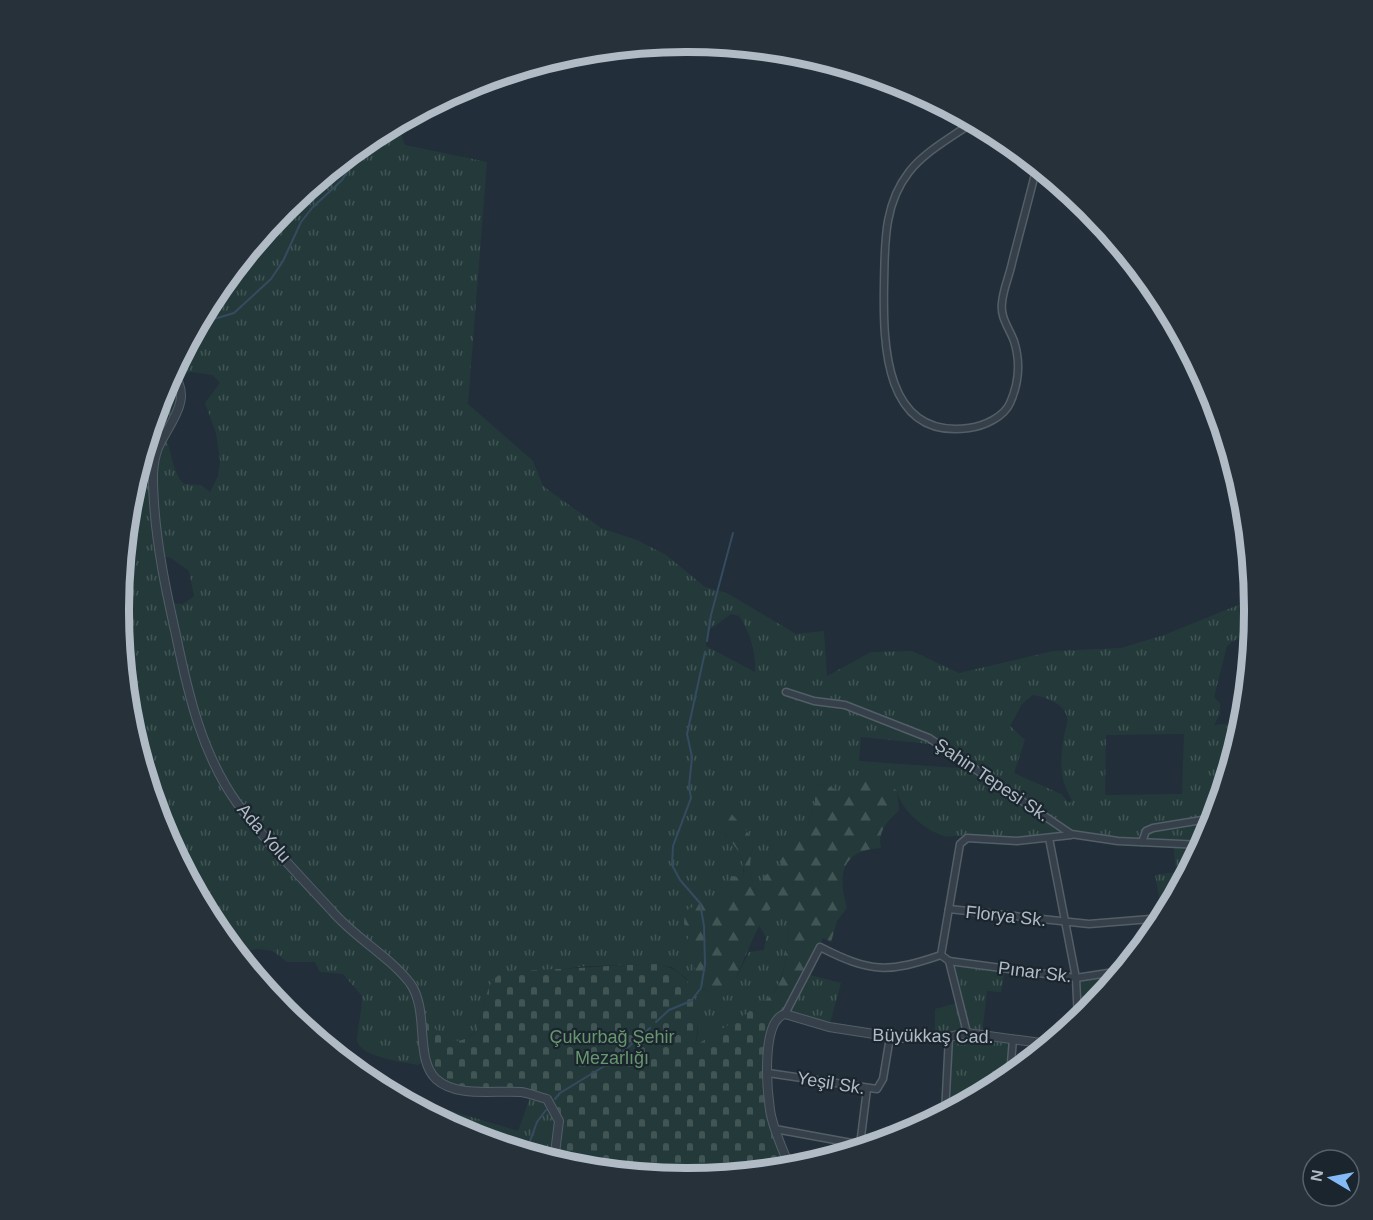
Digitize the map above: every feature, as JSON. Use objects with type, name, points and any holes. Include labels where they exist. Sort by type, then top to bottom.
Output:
[{"type":"street","points":[[966,127],[916,163],[894,197],[887,218],[883,334],[890,372],[898,394],[912,411],[925,422],[940,429],[975,427],[995,418],[1009,407],[1017,387],[1019,365],[1001,305],[1035,175]]},
{"type":"street","name":"Ada Yolu","points":[[178,381],[182,398],[154,461],[154,503],[168,603],[187,690],[218,770],[238,804],[331,910],[359,939],[393,964],[411,985],[421,1007],[426,1060],[436,1079],[453,1090],[523,1092],[547,1099],[559,1121],[555,1152]]},
{"type":"street","name":"Şahin Tepesi Sk.","points":[[786,692],[814,701],[845,705],[929,738],[1071,834],[1142,842],[1193,845]]},
{"type":"street","points":[[1142,842],[1146,831],[1153,828],[1203,820]]},
{"type":"street","points":[[941,954],[960,844],[967,838],[1017,841],[1071,834]]},
{"type":"street","points":[[1049,838],[1063,922],[1076,978],[1077,1007]]},
{"type":"street","name":"Florya Sk.","points":[[949,909],[1089,924],[1151,919]]},
{"type":"street","points":[[786,1158],[770,1111],[768,1072],[770,1033],[778,1016],[785,1014],[820,947],[851,963],[881,969],[911,965],[941,954]]},
{"type":"street","points":[[941,954],[949,962],[967,1033]]},
{"type":"street","name":"Pınar Sk.","points":[[949,962],[1076,978],[1110,973]]},
{"type":"street","name":"Büyükkaş Cad.","points":[[785,1014],[829,1027],[890,1037],[949,1037],[967,1033],[1038,1043]]},
{"type":"street","name":"Yeşil Sk.","points":[[768,1072],[877,1089],[881,1084],[890,1037]]},
{"type":"street","points":[[946,1103],[949,1037]]},
{"type":"street","points":[[1011,1063],[1013,1039]]},
{"type":"street","points":[[861,1140],[867,1089]]},
{"type":"street","points":[[775,1129],[850,1143]]},
{"type":"green space","points":[[400,132],[405,145],[487,162],[468,404],[533,461],[543,486],[601,528],[637,540],[666,555],[705,587],[727,593],[796,634],[824,631],[827,676],[871,652],[912,651],[959,673],[1053,651],[1121,648],[1164,635],[1244,603],[1243,637],[1227,646],[1214,697],[1220,703],[1220,714],[1214,725],[1232,723],[1225,754],[1202,823],[1187,857],[1160,903],[1155,875],[1176,872],[1173,843],[1071,835],[1049,838],[965,839],[962,836],[943,836],[928,829],[914,818],[903,805],[897,791],[854,782],[847,790],[840,792],[823,784],[815,788],[815,805],[808,826],[783,838],[767,841],[781,864],[764,877],[769,893],[761,898],[754,894],[750,863],[754,840],[729,811],[722,812],[725,835],[734,844],[742,860],[743,878],[733,876],[733,894],[728,903],[696,928],[687,941],[695,958],[695,969],[686,978],[672,967],[657,964],[586,966],[546,971],[505,970],[494,979],[478,1024],[467,1038],[458,1041],[446,1039],[437,1031],[422,1009],[426,1060],[418,1065],[382,1058],[359,1045],[357,1039],[362,996],[343,974],[320,972],[315,962],[287,962],[273,951],[258,949],[245,951],[204,889],[171,823],[148,754],[134,683],[130,646],[130,574],[140,501],[159,431],[178,381],[181,389],[165,436],[175,468],[184,484],[201,485],[210,492],[218,476],[220,460],[216,433],[205,403],[220,383],[213,375],[191,372],[180,376],[186,363],[223,300],[267,242],[319,191],[377,146]],"holes":[[[160,556],[171,558],[189,571],[194,596],[183,604],[168,603]],[[731,614],[739,616],[752,642],[755,672],[706,646],[709,630]],[[1033,695],[1058,704],[1067,717],[1061,761],[1065,785],[1072,800],[1069,803],[1061,794],[1014,773],[1025,740],[1010,726],[1022,704]],[[1184,734],[1182,794],[1105,795],[1106,735]],[[861,737],[939,745],[971,769],[859,761]]]},
{"type":"green space","points":[[863,776],[881,777],[897,791],[899,810],[882,831],[881,848],[858,853],[850,859],[846,866],[843,885],[847,908],[837,921],[831,942],[823,938],[785,1014],[774,1022],[752,1010],[774,992],[782,975],[791,913],[780,899],[757,929],[728,995],[721,997],[702,988],[694,997],[686,978],[695,969],[695,958],[687,941],[691,931],[684,924],[685,911],[700,903],[726,904],[732,896],[727,884],[733,876],[743,878],[742,859],[721,826],[719,818],[722,812],[729,811],[754,840],[750,863],[754,894],[761,898],[769,893],[763,877],[781,864],[767,841],[783,838],[808,826],[815,805],[815,788],[823,784],[841,792]]},
{"type":"green space","points":[[780,899],[791,913],[785,963],[775,990],[750,1013],[695,1047],[698,1032],[694,997],[701,988],[721,997],[728,995],[749,952],[764,950],[766,937],[759,925],[766,911]]},
{"type":"green space","points":[[949,961],[1005,969],[1001,992],[987,991],[982,1034],[1013,1039],[1011,1063],[946,1103],[949,1037],[935,1037],[935,1009],[961,1002]]},
{"type":"green space","name":"Çukurbağ Şehir Mezarlığı","points":[[657,964],[671,968],[690,984],[694,995],[698,1020],[695,1046],[752,1010],[774,1022],[770,1033],[770,1111],[787,1158],[759,1163],[686,1168],[614,1163],[555,1152],[559,1121],[547,1099],[523,1092],[453,1090],[429,1070],[421,1007],[443,1036],[455,1041],[462,1040],[475,1030],[486,995],[494,979],[505,970]]},
{"type":"green space","points":[[1110,973],[1077,1007],[1076,978]]},
{"type":"green space","points":[[806,974],[841,983],[829,1027],[785,1014]]},
{"type":"green space","points":[[266,977],[274,982],[295,1006]]},
{"type":"green space","points":[[531,1095],[547,1099],[559,1121],[555,1152],[507,1138],[435,1107],[441,1108],[518,1131]]},
{"type":"waterway","points":[[204,331],[214,319],[234,313],[271,279],[283,261],[301,222],[312,208],[342,180],[352,164]]},
{"type":"waterway","points":[[707,641],[711,615],[733,533]]},
{"type":"waterway","points":[[656,1022],[669,1010],[691,1001],[701,988],[705,964],[704,926],[700,903],[680,880],[672,865],[673,846],[691,798],[689,787],[692,757],[687,734],[705,652]]},
{"type":"waterway","points":[[555,1099],[560,1093],[611,1062],[650,1028]]},
{"type":"waterway","points":[[529,1145],[537,1122],[546,1110]]}]
